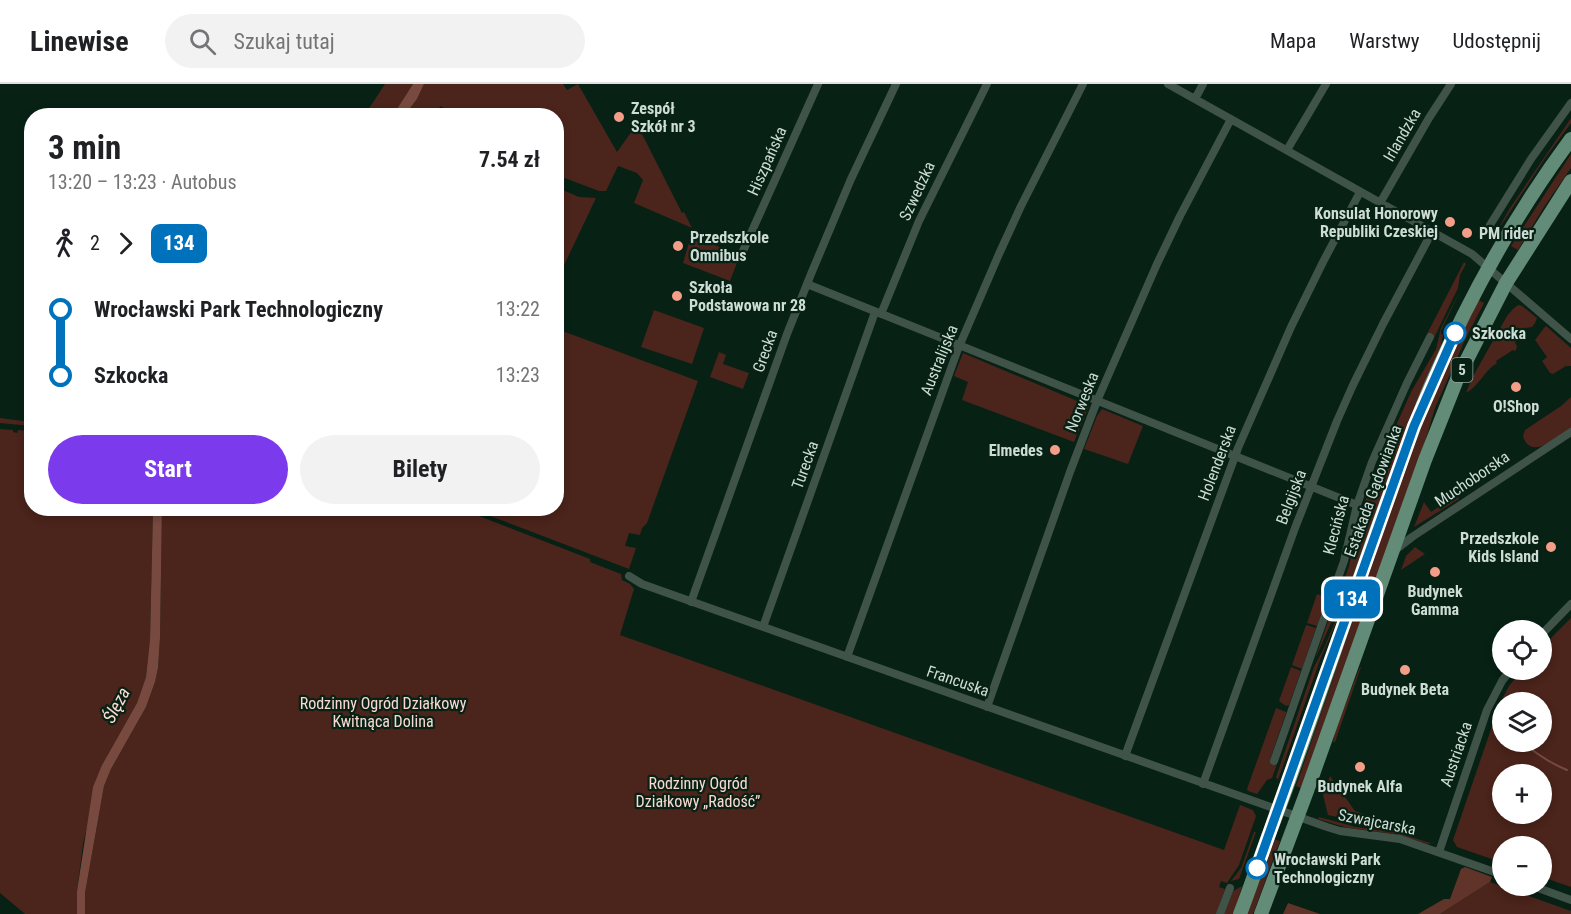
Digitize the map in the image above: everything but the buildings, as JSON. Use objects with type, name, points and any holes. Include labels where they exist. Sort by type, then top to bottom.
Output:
[{"type":"main road","name":"Estakada Gądowianka","points":[[1278,809],[1414,426],[1455,333],[1488,268],[1529,200],[1571,140]]},
{"type":"main road","name":"5","points":[[1261,914],[1348,680],[1425,460],[1458,377],[1506,283],[1571,181]]},
{"type":"main road","name":"5","points":[[1240,914],[1278,809]]},
{"type":"street","name":"Hiszpańska","points":[[743,251],[819,84]]},
{"type":"street","name":"Grecka","points":[[692,602],[787,334],[851,179],[896,84]]},
{"type":"street","name":"Szwedzka","points":[[878,313],[919,221],[987,84]]},
{"type":"street","name":"Australijska","points":[[847,657],[960,345],[1021,206],[1083,84]]},
{"type":"street","points":[[1168,84],[1472,254],[1571,339]]},
{"type":"street","points":[[1195,99],[1203,84]]},
{"type":"street","points":[[1287,150],[1326,84]]},
{"type":"street","name":"Irlandzka","points":[[1380,203],[1451,84]]},
{"type":"street","points":[[1490,225],[1531,159],[1571,103]]},
{"type":"street","name":"Norweska","points":[[987,707],[1097,401],[1157,264],[1231,119]]},
{"type":"street","name":"Holenderska","points":[[1125,756],[1235,457],[1289,331],[1360,192]]},
{"type":"street","name":"Belgijska","points":[[1203,783],[1311,487],[1353,385],[1432,232]]},
{"type":"street","points":[[807,284],[1357,505]]},
{"type":"street","name":"Turecka","points":[[763,627],[878,313]]},
{"type":"street","name":"Klecińska","points":[[1274,761],[1344,561],[1357,505],[1372,462],[1430,337]]},
{"type":"street","name":"Muchoborska","points":[[1391,554],[1424,529],[1571,432]]},
{"type":"street","name":"Francuska","points":[[629,576],[636,581],[692,602],[1278,809]]},
{"type":"street","points":[[1552,624],[1571,604]]},
{"type":"street","name":"Austriacka","points":[[1439,852],[1487,710],[1503,680]]},
{"type":"street","name":"Szwajcarska","points":[[1278,809],[1340,831],[1391,837],[1492,871]]},
{"type":"street","points":[[1220,914],[1230,888]]},
{"type":"street","points":[[1552,893],[1571,900]]},
{"type":"green space","points":[[385,84],[413,84],[398,108],[369,108]]},
{"type":"green space","points":[[424,84],[563,84],[567,90],[578,84],[617,152],[637,124],[682,213],[684,212],[692,228],[634,203],[643,180],[637,173],[618,166],[606,191],[599,191],[564,178],[564,108],[444,108],[440,106],[439,108],[411,108]]},
{"type":"green space","points":[[1571,118],[1571,123],[1494,236],[1510,208]]},
{"type":"green space","points":[[1571,154],[1571,168],[1518,250],[1511,246]]},
{"type":"green space","points":[[564,190],[579,197],[596,198],[564,265]]},
{"type":"green space","points":[[691,236],[740,255],[730,281],[683,263]]},
{"type":"green space","points":[[1464,262],[1466,264],[1460,275],[1458,288],[1434,338],[1427,334]]},
{"type":"green space","points":[[1461,289],[1441,331],[1443,335],[1441,345],[1408,423],[1278,780],[1276,777],[1314,667],[1338,615],[1338,598],[1349,566],[1369,489],[1411,392],[1436,349],[1441,328]]},
{"type":"green space","points":[[1477,299],[1484,303],[1435,408],[1418,465],[1303,789],[1296,786],[1333,679],[1348,626],[1416,434]]},
{"type":"green space","points":[[1518,305],[1537,318],[1535,323],[1532,327],[1525,328],[1515,343],[1516,350],[1496,361],[1497,363],[1466,393],[1507,316]]},
{"type":"green space","points":[[654,310],[704,328],[692,364],[641,347]]},
{"type":"green space","points":[[1546,326],[1571,348],[1571,366],[1566,366],[1553,374],[1542,361],[1547,357],[1535,340]]},
{"type":"green space","points":[[564,332],[698,381],[647,523],[640,535],[629,533],[625,546],[636,548],[629,569],[490,516],[564,516]]},
{"type":"green space","points":[[719,352],[726,355],[723,364],[749,373],[743,389],[710,377]]},
{"type":"green space","points":[[963,353],[1089,406],[1074,442],[962,400],[968,382],[954,376]]},
{"type":"green space","points":[[1571,397],[1571,428],[1545,445],[1532,447],[1527,443],[1523,436],[1525,430]]},
{"type":"green space","points":[[1102,409],[1143,426],[1128,464],[1084,449]]},
{"type":"green space","points":[[0,418],[24,421],[24,425],[0,423]]},
{"type":"green space","points":[[0,429],[13,430],[17,433],[18,430],[24,430],[24,516],[153,516],[150,639],[146,677],[137,703],[102,765],[83,844],[77,891],[77,914],[25,914],[0,893]]},
{"type":"green space","points":[[1457,495],[1459,499],[1414,527],[1424,502],[1431,512]]},
{"type":"green space","points":[[162,516],[479,516],[590,559],[590,562],[621,574],[622,580],[634,589],[620,635],[1224,850],[1240,805],[1253,810],[1256,816],[1239,865],[1227,883],[1221,881],[1219,887],[1225,889],[1216,914],[85,914],[85,893],[104,786],[146,707],[158,668]]},
{"type":"green space","points":[[1415,547],[1425,554],[1401,570],[1406,556]]},
{"type":"green space","points":[[1317,594],[1326,599],[1317,626],[1307,623]]},
{"type":"green space","points":[[1335,601],[1335,614],[1316,657],[1316,656]]},
{"type":"green space","points":[[1571,618],[1571,887],[1552,880],[1552,836],[1492,836],[1492,859],[1457,847],[1453,840],[1492,726],[1492,752],[1552,752],[1552,692],[1506,692],[1514,680],[1552,680],[1552,637]]},
{"type":"green space","points":[[1306,625],[1316,628],[1302,669],[1292,665]]},
{"type":"green space","points":[[1291,667],[1301,671],[1289,705],[1286,706],[1279,701]]},
{"type":"green space","points":[[1360,667],[1335,742],[1333,742],[1336,728]]},
{"type":"green space","points":[[1276,708],[1286,712],[1270,760],[1277,764],[1272,778],[1267,780],[1257,794],[1247,789]]},
{"type":"green space","points":[[1330,776],[1355,811],[1397,826],[1364,823],[1328,815],[1323,795]]},
{"type":"green space","points":[[1319,817],[1356,827],[1395,832],[1430,843],[1438,841],[1428,844],[1396,834],[1348,828],[1318,819]]},
{"type":"green space","points":[[1254,832],[1256,832],[1239,879],[1231,881],[1241,868]]},
{"type":"green space","points":[[1273,839],[1280,841],[1253,914],[1245,914]]},
{"type":"green space","points":[[1490,882],[1492,883],[1492,896],[1529,896],[1571,911],[1571,914],[1440,914]]},
{"type":"green space","points":[[1242,886],[1234,914],[1224,914],[1233,891]]},
{"type":"shaded area","points":[[413,84],[424,84],[410,108],[398,108]]},
{"type":"shaded area","points":[[153,516],[162,516],[158,668],[146,707],[104,786],[85,893],[85,914],[77,914],[77,891],[93,787],[102,765],[137,703],[146,677],[150,639]]},
{"type":"shaded area","points":[[1465,867],[1492,877],[1490,882],[1440,914],[1418,914],[1444,899],[1450,899],[1461,869]]},
{"type":"shaded area","points":[[1288,903],[1320,914],[1283,914]]},
{"type":"waterway","points":[[1535,752],[1567,770]]},
{"type":"bus line","name":"134","points":[[1257,868],[1414,426],[1455,333]]},
{"type":"place","name":"Zespół Szkół nr 3","points":[[619,117]]},
{"type":"place","name":"Konsulat Honorowy Republiki Czeskiej","points":[[1450,222]]},
{"type":"place","name":"PM rider","points":[[1467,233]]},
{"type":"place","name":"Przedszkole Omnibus","points":[[678,246]]},
{"type":"place","name":"Szkoła Podstawowa nr 28","points":[[677,296]]},
{"type":"place","name":"Szkocka","points":[[1455,333]]},
{"type":"place","name":"O!Shop","points":[[1516,387]]},
{"type":"place","name":"Elmedes","points":[[1055,450]]},
{"type":"place","name":"Przedszkole Kids Island","points":[[1551,547]]},
{"type":"place","name":"Budynek Gamma","points":[[1435,572]]},
{"type":"place","name":"Budynek Beta","points":[[1405,670]]},
{"type":"place","name":"Budynek Alfa","points":[[1360,767]]},
{"type":"place","name":"Wrocławski Park Technologiczny","points":[[1257,868]]},
{"type":"park label","name":"Rodzinny Ogród Działkowy Kwitnąca Dolina","points":[[383,712]]},
{"type":"park label","name":"Rodzinny Ogród Działkowy „Radość”","points":[[698,792]]},
{"type":"water label","name":"Ślęza","points":[[116,705]]}]
